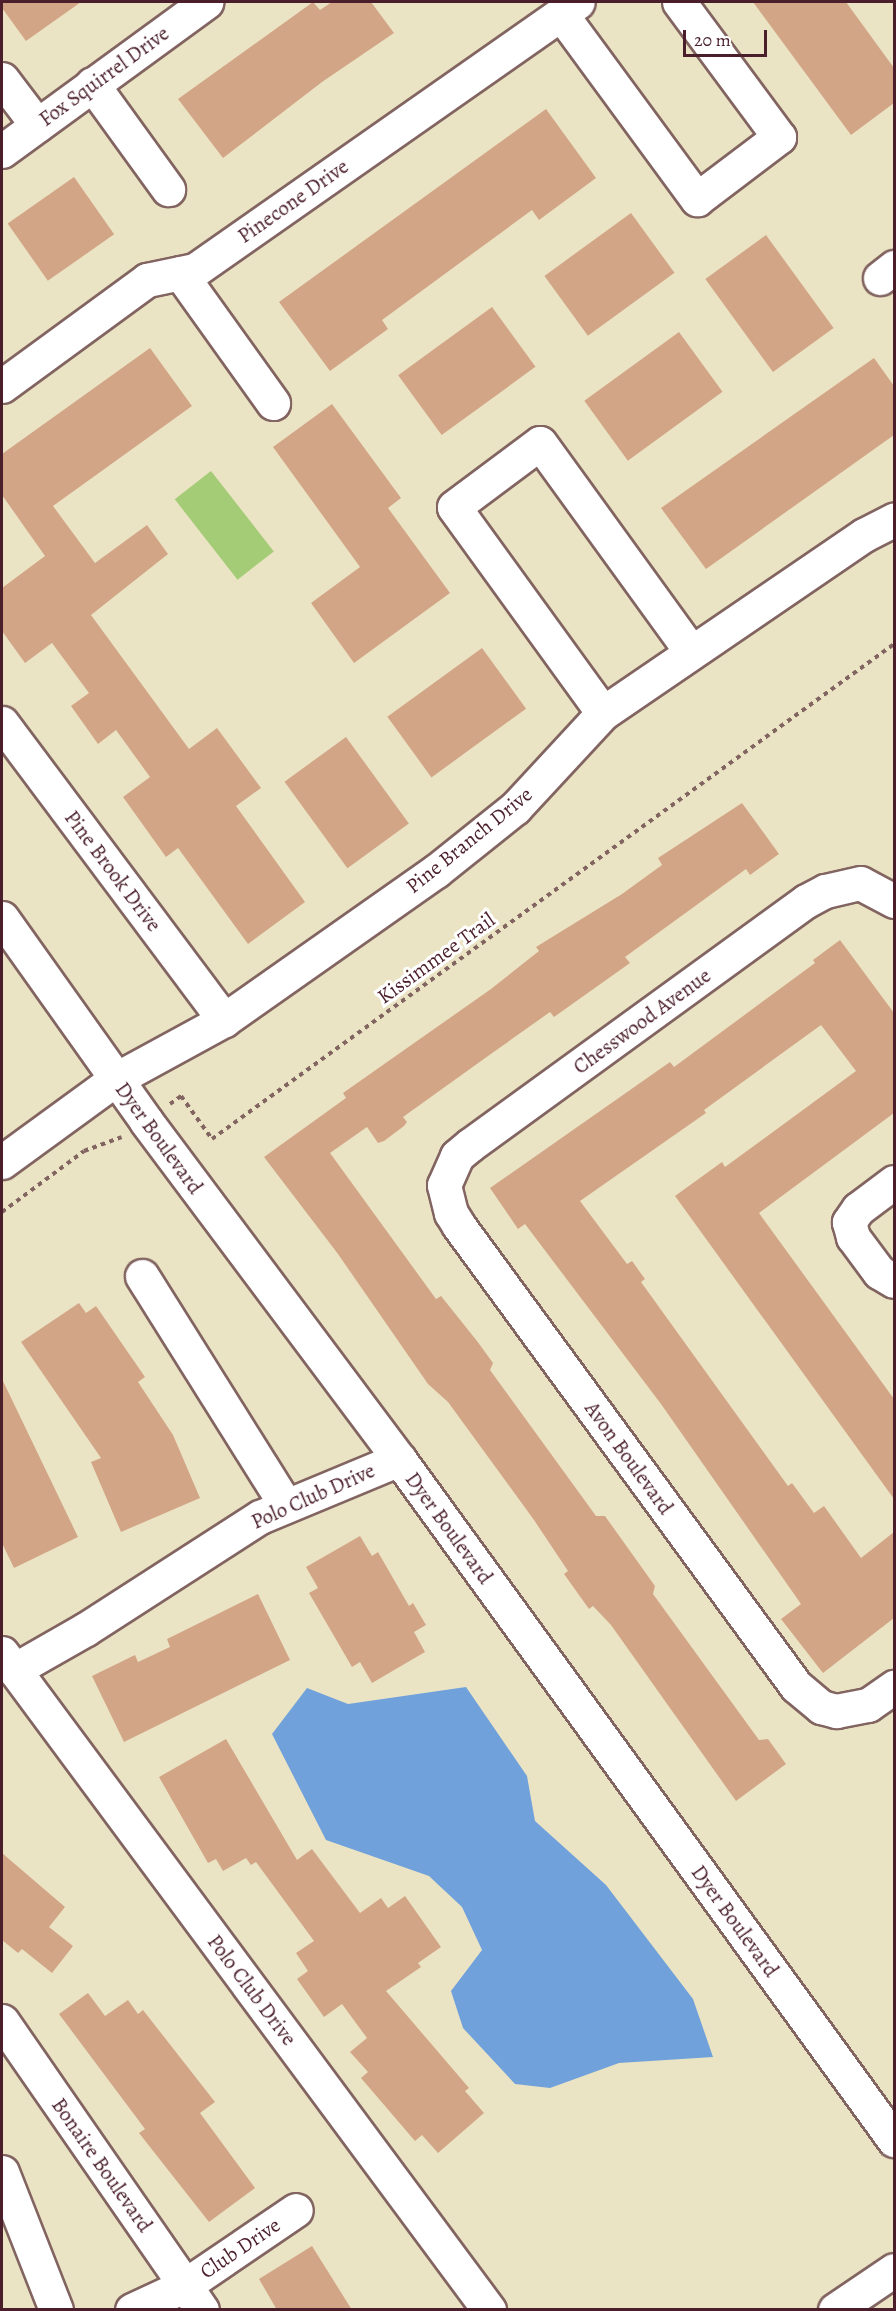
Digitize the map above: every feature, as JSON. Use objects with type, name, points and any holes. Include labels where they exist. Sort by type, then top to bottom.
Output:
[{"type":"street","name":"Fox Squirrel Drive","points":[[2,151],[206,2]]},
{"type":"street","points":[[570,8],[697,199],[779,137],[680,2]]},
{"type":"street","name":"Pinecone Drive","points":[[2,386],[147,280],[195,270],[570,8]]},
{"type":"street","points":[[2,79],[37,125]]},
{"type":"street","points":[[92,84],[168,189]]},
{"type":"street","points":[[180,273],[273,403]]},
{"type":"street","points":[[603,713],[454,507],[540,443],[690,651]]},
{"type":"street","name":"Pine Branch Drive","points":[[2,1162],[116,1079],[224,1020],[436,871],[515,808],[603,713],[690,651],[864,535],[894,520]]},
{"type":"street","name":"Pine Brook Drive","points":[[2,723],[224,1020]]},
{"type":"street","name":"Chesswood Avenue","points":[[444,1185],[447,1171],[470,1145],[806,902],[825,891],[860,883],[894,901]]},
{"type":"street","name":"Dyer Boulevard","points":[[2,918],[146,1121],[399,1459],[894,2140]]},
{"type":"street","points":[[894,1182],[858,1209],[849,1222],[853,1237],[879,1272],[894,1281]]},
{"type":"street","name":"Avon Boulevard","points":[[444,1185],[451,1214],[459,1226],[796,1686],[821,1707],[836,1711],[868,1705],[894,1687]]},
{"type":"street","points":[[142,1276],[286,1506]]},
{"type":"street","name":"Polo Club Drive","points":[[399,1459],[260,1516],[86,1629],[8,1662],[489,2310]]},
{"type":"street","name":"Bonaire Boulevard","points":[[2,2021],[193,2298]]},
{"type":"street","points":[[2,2172],[56,2310]]},
{"type":"street","name":"Club Drive","points":[[132,2310],[193,2298],[296,2210]]},
{"type":"street","points":[[835,2310],[890,2283]]},
{"type":"path","name":"Kissimmee Trail","points":[[2,1212],[84,1151],[116,1142],[181,1096],[212,1139],[894,644]]},
{"type":"green space","points":[[211,471],[274,551],[238,580],[175,499]]},
{"type":"water","points":[[466,1687],[527,1776],[535,1821],[606,1885],[693,1999],[713,2057],[619,2063],[550,2088],[515,2084],[463,2028],[451,1991],[482,1950],[462,1907],[429,1876],[326,1840],[272,1734],[307,1688],[348,1704]]},
{"type":"building","points":[[2,2],[81,2],[26,41],[2,8]]},
{"type":"building","points":[[313,2],[320,10],[332,2],[371,2],[394,33],[322,82],[223,158],[178,99]]},
{"type":"building","points":[[753,2],[846,2],[894,68],[894,103],[851,135]]},
{"type":"building","points":[[546,109],[596,178],[539,220],[532,210],[382,320],[388,329],[330,371],[279,302]]},
{"type":"building","points":[[74,177],[114,234],[48,281],[8,223]]},
{"type":"building","points":[[631,213],[674,273],[588,336],[544,276]]},
{"type":"building","points":[[766,235],[834,328],[773,372],[705,279]]},
{"type":"building","points":[[492,307],[535,367],[442,435],[398,375]]},
{"type":"building","points":[[679,332],[722,392],[628,461],[584,401]]},
{"type":"building","points":[[150,348],[192,406],[53,506],[95,563],[147,525],[168,554],[91,615],[189,749],[217,728],[261,788],[236,806],[305,902],[248,944],[178,848],[166,857],[123,797],[150,777],[116,730],[98,744],[71,706],[89,693],[52,643],[25,663],[2,631],[2,588],[45,556],[2,495],[2,454]]},
{"type":"building","points":[[874,358],[894,386],[894,435],[706,569],[661,508]]},
{"type":"building","points":[[332,404],[401,498],[388,508],[450,593],[354,663],[311,603],[360,567],[273,447]]},
{"type":"building","points":[[482,648],[526,709],[431,777],[387,717]]},
{"type":"building","points":[[346,737],[409,824],[347,868],[285,782]]},
{"type":"building","points":[[742,803],[779,854],[750,875],[746,869],[625,957],[630,963],[554,1017],[550,1012],[403,1117],[407,1122],[404,1126],[384,1141],[378,1143],[367,1127],[330,1153],[436,1299],[441,1296],[477,1341],[493,1363],[490,1370],[596,1516],[605,1516],[655,1586],[653,1594],[759,1740],[768,1739],[786,1764],[736,1801],[611,1625],[593,1606],[589,1609],[564,1574],[568,1571],[534,1520],[448,1402],[428,1384],[338,1254],[264,1157],[346,1098],[343,1093],[491,989],[539,951],[536,947],[622,894],[662,865],[658,858]]},
{"type":"building","points":[[840,940],[894,1013],[894,1113],[759,1213],[894,1399],[894,1499],[675,1196],[722,1162],[725,1167],[856,1071],[821,1025],[704,1110],[706,1113],[580,1201],[627,1264],[632,1261],[645,1279],[641,1282],[788,1486],[792,1483],[814,1513],[824,1506],[861,1558],[894,1532],[894,1618],[823,1673],[781,1619],[801,1604],[661,1404],[525,1224],[518,1229],[490,1188],[670,1062],[674,1067],[815,963],[813,960]]},
{"type":"building","points":[[79,1303],[86,1313],[96,1306],[145,1377],[138,1382],[173,1435],[200,1498],[121,1532],[91,1462],[101,1458],[21,1342]]},
{"type":"building","points":[[2,1379],[78,1537],[14,1568],[2,1543]]},
{"type":"building","points":[[360,1536],[372,1556],[378,1552],[409,1606],[413,1603],[426,1625],[414,1632],[425,1652],[372,1683],[360,1662],[352,1667],[309,1593],[318,1588],[306,1567]]},
{"type":"building","points":[[258,1594],[290,1660],[124,1742],[92,1676],[135,1655],[138,1662],[170,1647],[167,1639]]},
{"type":"building","points":[[226,1739],[297,1860],[312,1849],[360,1913],[381,1898],[388,1908],[405,1896],[441,1947],[418,1963],[421,1967],[386,1991],[469,2088],[465,2091],[484,2113],[438,2153],[422,2135],[415,2141],[361,2078],[368,2072],[350,2052],[367,2038],[342,2004],[324,2017],[297,1979],[308,1971],[296,1953],[314,1941],[256,1862],[251,1865],[246,1858],[223,1871],[216,1859],[208,1863],[159,1777]]},
{"type":"building","points":[[2,1853],[65,1907],[49,1927],[73,1946],[52,1973],[22,1949],[18,1953],[2,1940]]},
{"type":"building","points":[[88,1993],[105,2016],[128,2000],[138,2014],[143,2010],[215,2102],[200,2113],[255,2188],[209,2222],[139,2133],[145,2129],[59,2014]]},
{"type":"building","points":[[312,2246],[352,2310],[277,2310],[259,2279]]}]
